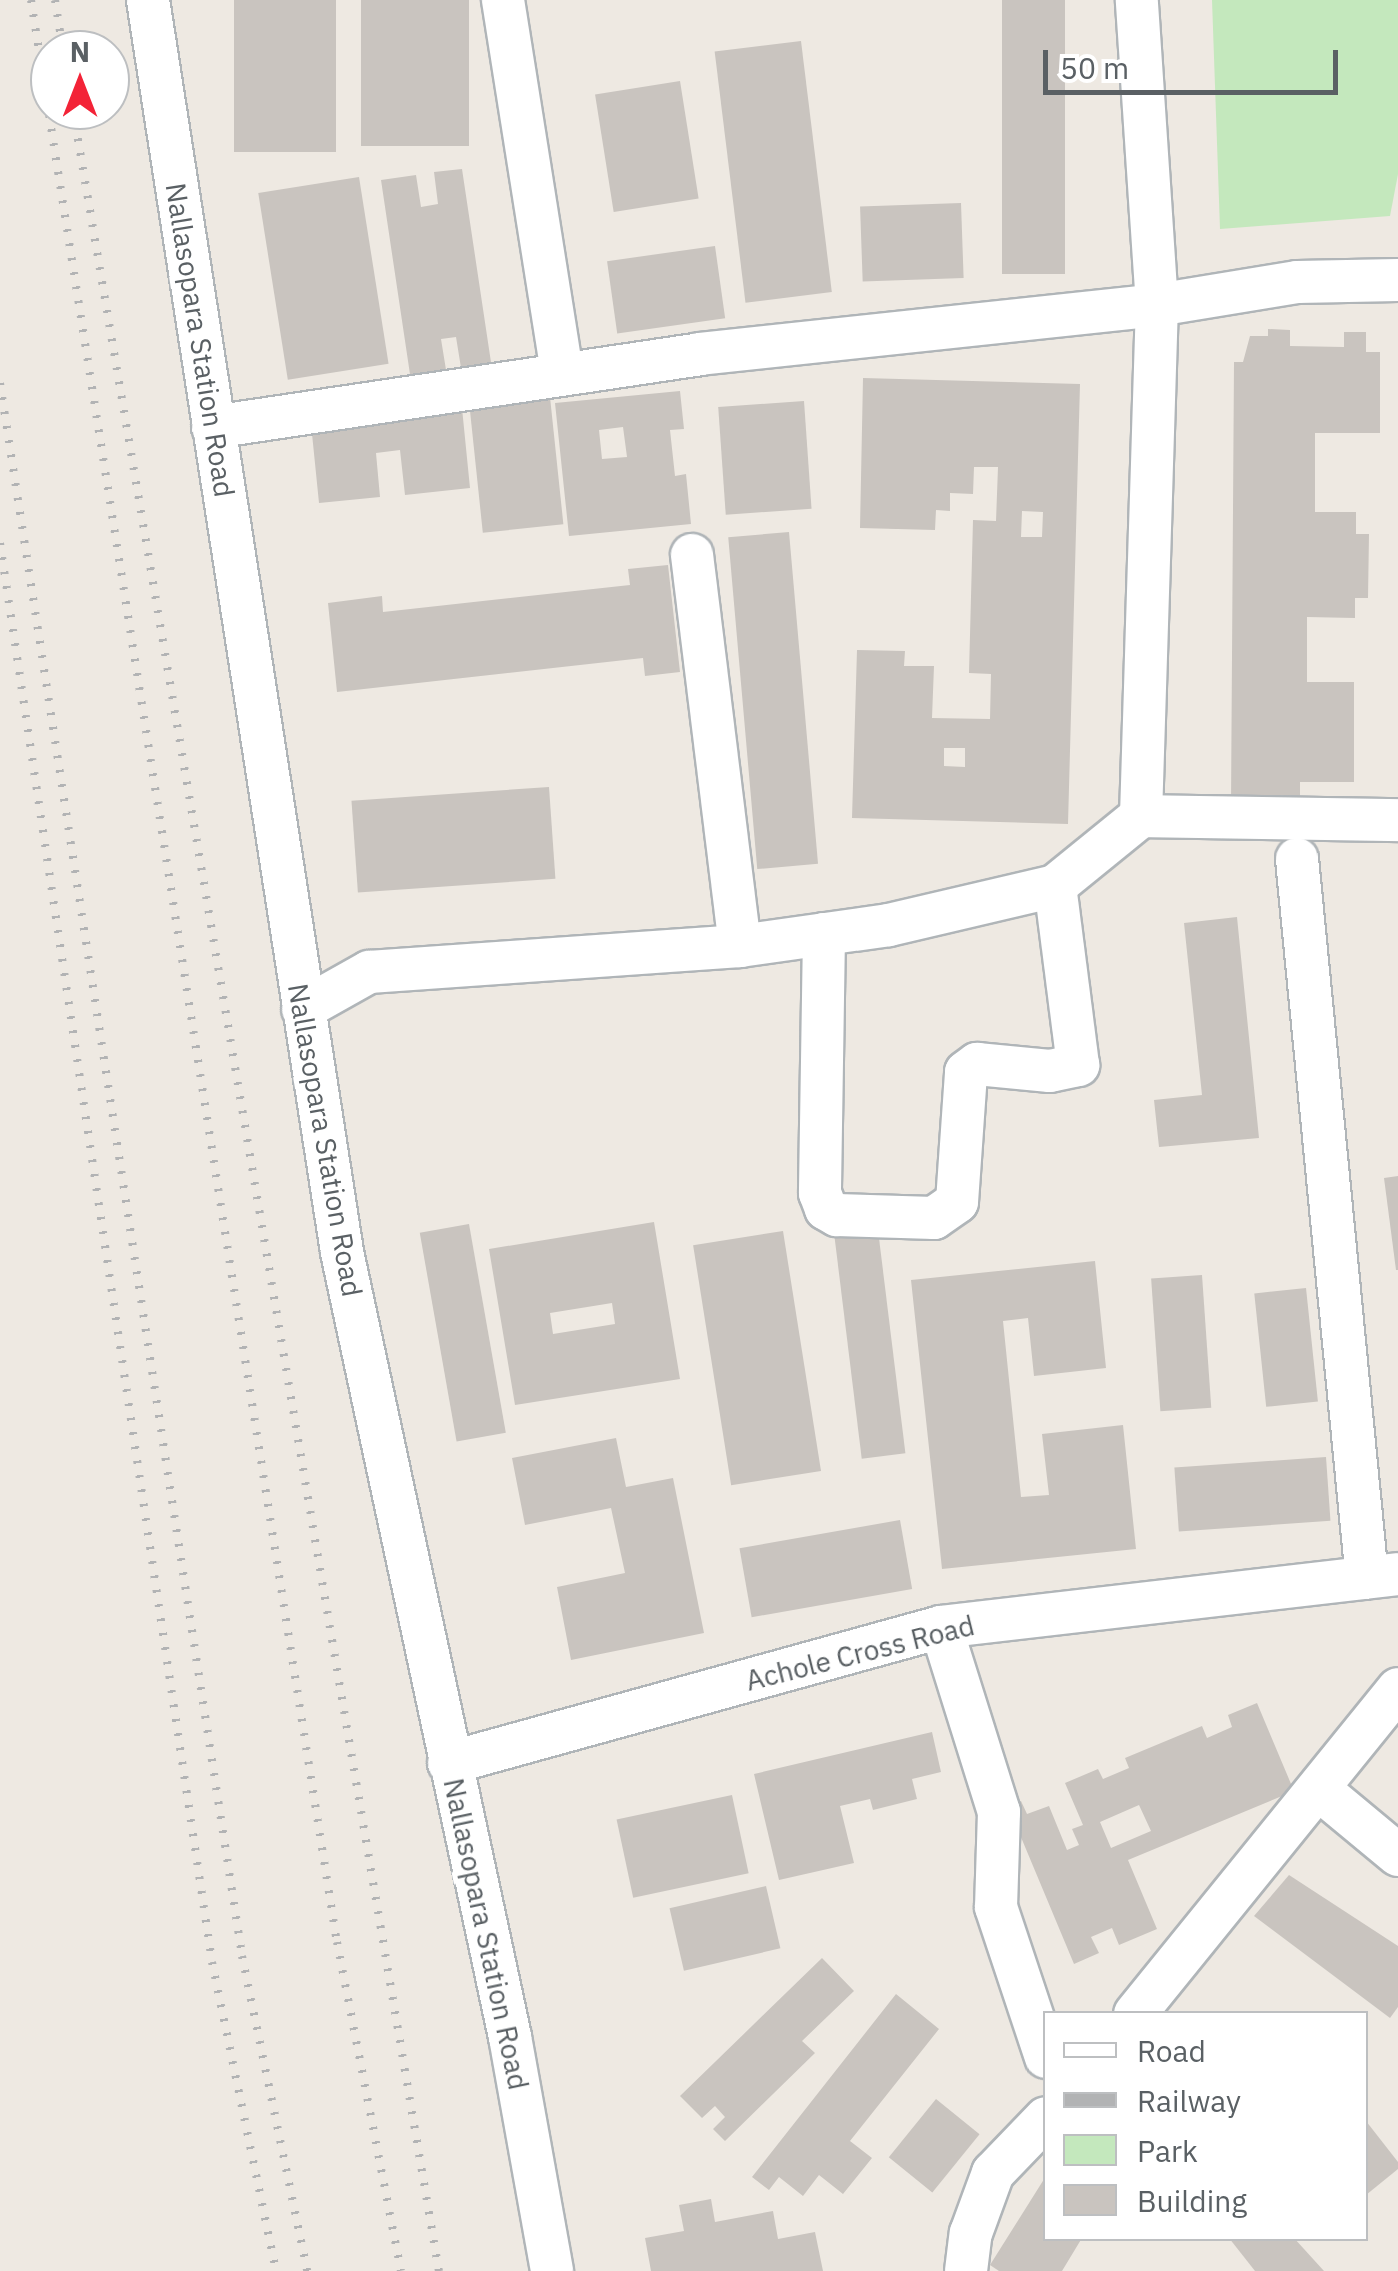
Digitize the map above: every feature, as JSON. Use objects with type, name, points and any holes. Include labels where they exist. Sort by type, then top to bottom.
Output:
[{"type":"street","name":"Nallasopara Station Road","points":[[148,0],[342,1252],[510,2037],[552,2271]]},
{"type":"street","points":[[502,0],[562,374]]},
{"type":"street","points":[[1136,0],[1157,305],[1140,816]]},
{"type":"street","points":[[213,427],[562,374],[1157,305],[1297,282],[1398,280]]},
{"type":"street","points":[[692,555],[740,946]]},
{"type":"street","points":[[303,1009],[369,972],[740,946],[824,934],[1055,886],[1140,816],[1385,821]]},
{"type":"street","points":[[1297,859],[1382,1576]]},
{"type":"street","points":[[824,934],[820,1192],[826,1209],[837,1216],[934,1218],[956,1202],[966,1072],[977,1064],[1050,1071],[1078,1066],[1055,886]]},
{"type":"street","name":"Achole Cross Road","points":[[449,1763],[941,1627],[1382,1576]]},
{"type":"street","points":[[941,1627],[1000,1812],[996,1907],[1043,2048]]},
{"type":"street","points":[[1138,2011],[1321,1791],[1398,1688]]},
{"type":"street","points":[[1321,1791],[1398,1855]]},
{"type":"street","points":[[966,2271],[971,2233],[993,2173],[1043,2121]]},
{"type":"green space","points":[[1212,0],[1398,0],[1398,174],[1390,216],[1220,229]]},
{"type":"building","points":[[234,0],[336,0],[336,152],[234,152]]},
{"type":"building","points":[[361,0],[469,0],[469,146],[361,146]]},
{"type":"building","points":[[1002,0],[1065,0],[1065,274],[1002,274]]},
{"type":"building","points":[[801,41],[832,292],[745,303],[715,52]]},
{"type":"building","points":[[680,81],[699,199],[614,212],[595,94]]},
{"type":"building","points":[[462,169],[492,369],[462,374],[456,337],[441,339],[447,376],[411,381],[381,180],[416,175],[421,207],[438,204],[434,172]]},
{"type":"building","points":[[359,177],[389,364],[288,380],[258,193]]},
{"type":"building","points":[[961,203],[964,278],[863,281],[860,207]]},
{"type":"building","points":[[715,246],[725,318],[617,333],[607,261]]},
{"type":"building","points":[[1268,329],[1290,330],[1290,346],[1344,347],[1344,332],[1366,332],[1366,352],[1380,352],[1380,433],[1315,433],[1315,512],[1356,512],[1356,534],[1369,534],[1368,598],[1355,598],[1355,618],[1307,617],[1307,682],[1354,682],[1354,782],[1300,782],[1300,804],[1231,804],[1234,362],[1243,362],[1250,336],[1268,336]]},
{"type":"building","points":[[863,378],[1080,384],[1068,824],[852,818],[857,650],[905,651],[904,666],[934,666],[932,718],[990,719],[991,674],[969,673],[973,520],[996,521],[998,467],[974,467],[973,494],[950,493],[950,511],[936,510],[935,530],[860,528]],"holes":[[[1022,511],[1043,512],[1042,537],[1021,537]],[[944,748],[965,748],[965,767],[944,766]]]},
{"type":"building","points":[[680,391],[684,429],[670,430],[675,476],[686,474],[691,524],[569,536],[555,403]],"holes":[[[623,427],[627,457],[602,459],[599,430]]]},
{"type":"building","points":[[550,397],[563,524],[483,533],[469,405]]},
{"type":"building","points":[[461,398],[470,488],[405,495],[400,450],[376,453],[380,497],[319,503],[310,414]]},
{"type":"building","points":[[804,401],[812,509],[726,515],[718,407]]},
{"type":"building","points":[[789,532],[818,864],[757,869],[728,537]]},
{"type":"building","points":[[668,565],[680,672],[645,676],[643,658],[337,692],[328,603],[382,596],[383,612],[630,585],[628,569]]},
{"type":"building","points":[[549,787],[555,879],[358,893],[351,801]]},
{"type":"building","points":[[1237,917],[1259,1138],[1159,1147],[1154,1100],[1202,1095],[1184,923]]},
{"type":"building","points":[[1398,1176],[1398,1270],[1396,1270],[1384,1178]]},
{"type":"building","points":[[654,1222],[680,1379],[515,1405],[489,1249]],"holes":[[[612,1303],[615,1324],[553,1334],[550,1313]]]},
{"type":"building","points":[[469,1224],[506,1433],[457,1441],[420,1233]]},
{"type":"building","points":[[878,1230],[905,1453],[862,1459],[834,1235]]},
{"type":"building","points":[[783,1231],[821,1471],[731,1485],[693,1245]]},
{"type":"building","points":[[1095,1261],[1106,1368],[1034,1376],[1028,1318],[1003,1321],[1021,1497],[1049,1495],[1042,1434],[1123,1425],[1136,1549],[942,1569],[911,1280]]},
{"type":"building","points":[[1202,1275],[1211,1408],[1160,1411],[1151,1279]]},
{"type":"building","points":[[1306,1288],[1318,1401],[1266,1407],[1254,1293]]},
{"type":"building","points":[[616,1438],[626,1487],[673,1478],[704,1633],[571,1660],[557,1587],[625,1573],[611,1508],[525,1525],[512,1458]]},
{"type":"building","points":[[1326,1457],[1330,1521],[1179,1531],[1174,1468]]},
{"type":"building","points":[[900,1520],[912,1589],[752,1617],[739,1548]]},
{"type":"building","points":[[1257,1703],[1294,1791],[1128,1860],[1157,1929],[1119,1945],[1112,1928],[1091,1937],[1099,1953],[1074,1964],[1008,1806],[1021,1801],[1027,1814],[1049,1806],[1067,1850],[1079,1845],[1072,1829],[1083,1825],[1065,1783],[1098,1769],[1103,1779],[1129,1768],[1125,1758],[1202,1726],[1207,1738],[1232,1727],[1228,1715]],"holes":[[[1139,1805],[1151,1831],[1111,1848],[1100,1822]]]},
{"type":"building","points":[[932,1732],[941,1772],[912,1779],[917,1799],[873,1810],[870,1799],[840,1806],[854,1863],[779,1880],[754,1774]]},
{"type":"building","points":[[732,1795],[749,1873],[633,1898],[617,1820]]},
{"type":"building","points":[[1289,1875],[1398,1946],[1398,2007],[1390,2018],[1254,1916]]},
{"type":"building","points":[[766,1886],[780,1948],[684,1971],[670,1908]]},
{"type":"building","points":[[822,1958],[854,1991],[802,2041],[815,2053],[725,2141],[713,2129],[725,2117],[715,2106],[702,2118],[680,2096]]},
{"type":"building","points":[[896,1994],[939,2029],[850,2141],[872,2158],[843,2194],[819,2175],[803,2196],[779,2177],[769,2190],[752,2177]]},
{"type":"building","points":[[936,2099],[980,2134],[932,2193],[889,2157]]},
{"type":"building","points":[[1368,2124],[1398,2162],[1398,2169],[1368,2193]]},
{"type":"building","points":[[1043,2181],[1043,2241],[1080,2241],[1062,2271],[999,2271],[990,2265]]},
{"type":"building","points":[[711,2199],[715,2222],[773,2211],[778,2239],[815,2232],[823,2271],[651,2271],[645,2238],[684,2231],[679,2205]]},
{"type":"building","points":[[1231,2241],[1297,2241],[1324,2271],[1255,2271]]},
{"type":"railway","points":[[31,0],[337,1942],[401,2271]]},
{"type":"railway","points":[[55,0],[60,30]]},
{"type":"railway","points":[[76,130],[439,2271]]},
{"type":"railway","points":[[0,383],[242,1956],[307,2271]]},
{"type":"railway","points":[[0,543],[212,1962],[276,2271]]}]
